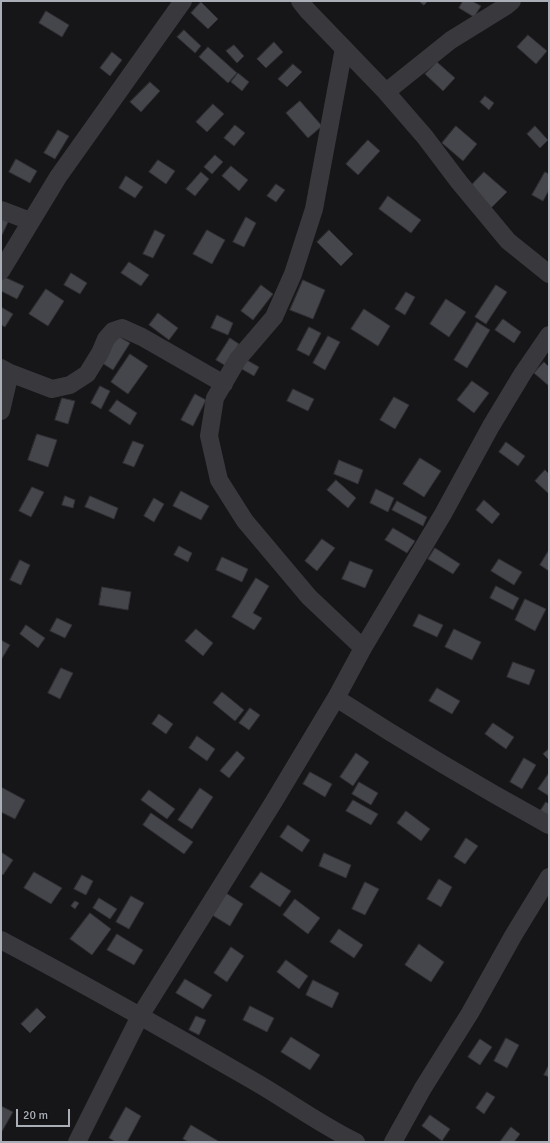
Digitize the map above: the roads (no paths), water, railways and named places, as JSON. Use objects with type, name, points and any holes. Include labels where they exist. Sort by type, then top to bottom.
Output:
[{"type":"street","points":[[1,272],[58,177],[183,1]]},
{"type":"street","points":[[300,1],[386,92],[425,137],[459,182],[508,241],[549,274]]},
{"type":"street","points":[[386,92],[450,40],[512,1]]},
{"type":"street","points":[[344,48],[314,209],[293,274],[274,316],[238,359],[215,398],[208,436],[219,480],[245,521],[309,598],[363,648]]},
{"type":"street","points":[[1,210],[30,222]]},
{"type":"street","points":[[1,411],[5,371],[52,389],[70,385],[87,374],[100,354],[106,339],[113,331],[122,328],[142,337],[224,384]]},
{"type":"street","points":[[77,1142],[140,1016],[273,803],[443,514],[491,426],[523,373],[549,335]]},
{"type":"street","points":[[336,698],[410,746],[549,825]]},
{"type":"street","points":[[393,1142],[423,1088],[470,1013],[513,936],[549,877]]},
{"type":"street","points":[[1,940],[140,1016],[254,1081],[356,1142]]}]
